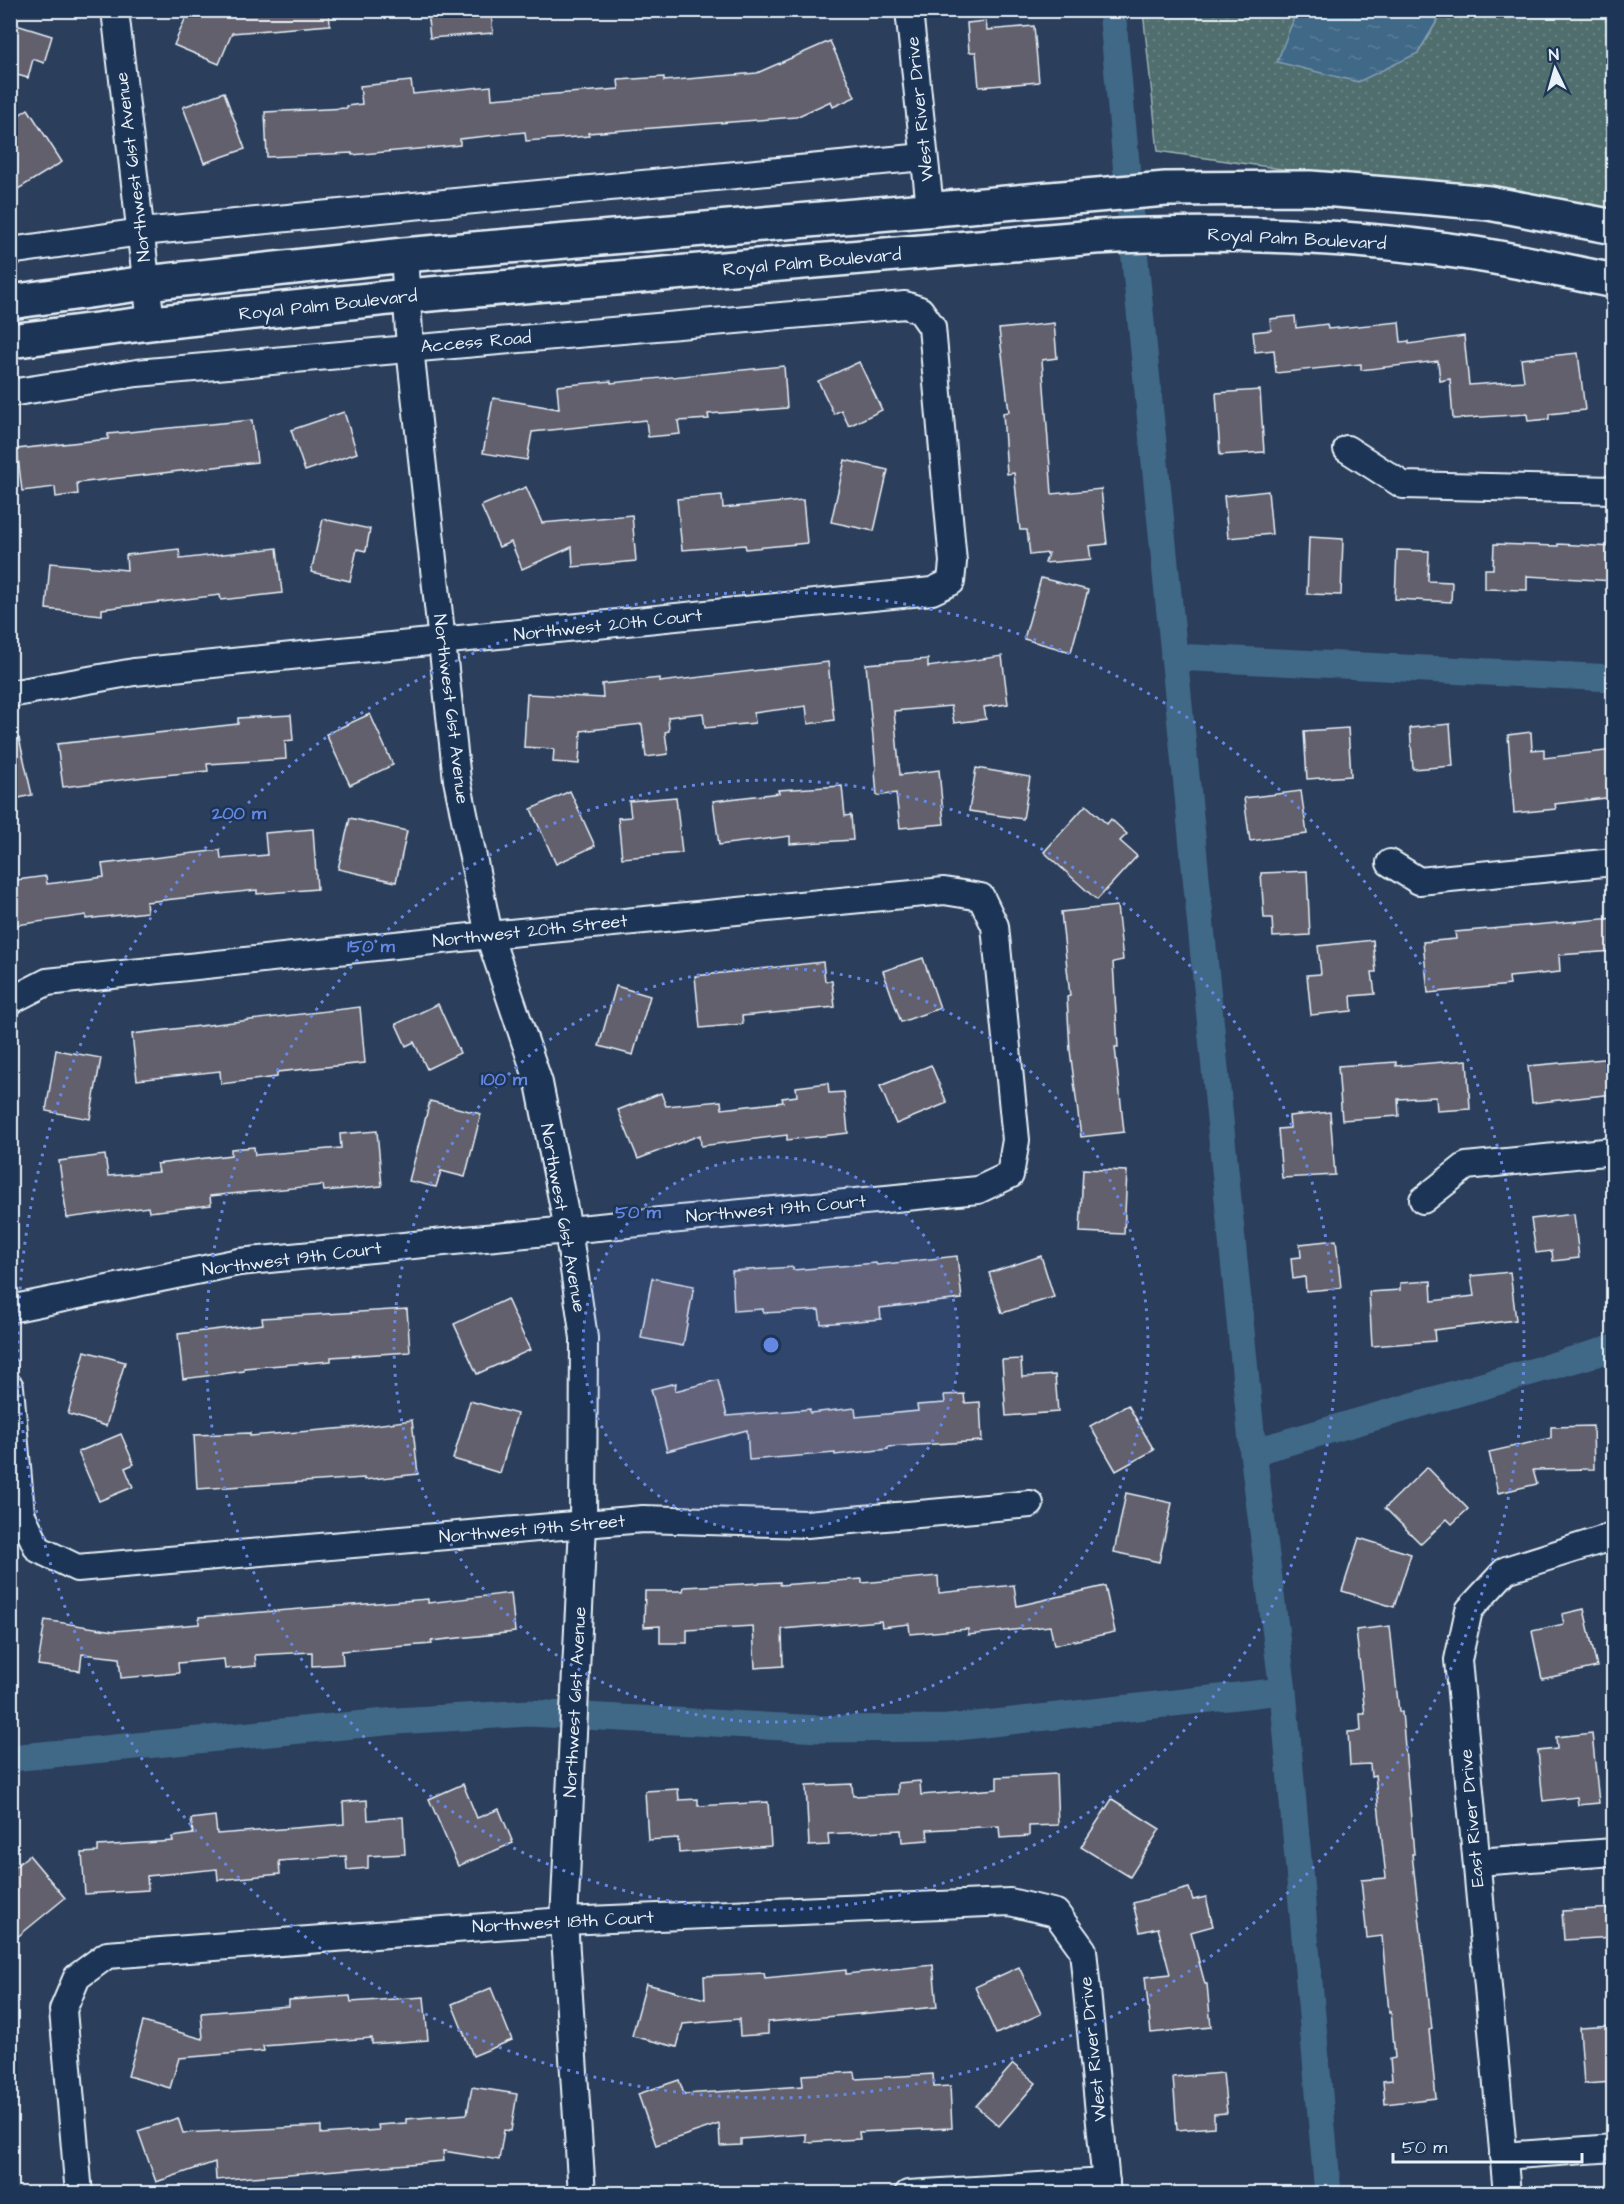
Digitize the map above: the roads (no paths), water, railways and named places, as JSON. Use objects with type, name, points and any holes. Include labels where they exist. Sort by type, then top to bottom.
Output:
[{"type":"main road","points":[[10,302],[146,283],[404,255],[1166,189],[1310,188],[1410,196],[1490,203],[1614,227]]},
{"type":"main road","name":"Royal Palm Boulevard","points":[[10,340],[407,296],[1095,237],[1170,233],[1259,234],[1359,240],[1463,252],[1614,281]]},
{"type":"street","name":"Northwest 61st Avenue","points":[[115,10],[151,323]]},
{"type":"street","name":"West River Drive","points":[[909,10],[930,208]]},
{"type":"street","points":[[10,251],[141,232],[924,157]]},
{"type":"street","name":"Northwest 61st Avenue","points":[[404,255],[410,348],[457,780],[489,935],[538,1083],[568,1229],[584,1338],[583,1525],[564,1921],[582,2193]]},
{"type":"street","name":"Access Road","points":[[10,393],[137,373],[905,305],[920,310],[932,327]]},
{"type":"street","name":"Northwest 20th Court","points":[[10,694],[134,672],[932,591],[951,582],[953,562],[932,327]]},
{"type":"street","points":[[1347,450],[1403,485],[1614,490]]},
{"type":"street","points":[[1390,863],[1419,881],[1614,862]]},
{"type":"street","name":"Northwest 20th Street","points":[[10,1001],[47,982],[489,935],[944,891],[981,897]]},
{"type":"street","name":"Northwest 19th Court","points":[[10,1309],[239,1262],[978,1190],[1010,1174],[1016,1140],[995,926],[981,897]]},
{"type":"street","points":[[1423,1200],[1466,1166],[1614,1151]]},
{"type":"street","name":"Northwest 19th Street","points":[[10,1387],[21,1513],[38,1549],[77,1568],[643,1520],[807,1524],[1030,1504]]},
{"type":"street","name":"East River Drive","points":[[1507,2193],[1458,1660],[1469,1610],[1506,1570],[1614,1536]]},
{"type":"street","points":[[1477,1862],[1614,1852]]},
{"type":"street","name":"Northwest 18th Court","points":[[79,2193],[63,2010],[77,1977],[107,1954],[564,1921],[1010,1902],[1056,1913]]},
{"type":"street","name":"West River Drive","points":[[1056,1913],[1083,1950],[1107,2188]]},
{"type":"street","points":[[1503,2156],[1614,2148]]},
{"type":"street","points":[[908,2193],[1107,2188]]},
{"type":"water","points":[[1291,11],[1443,11],[1418,53],[1358,82],[1277,62],[1294,18]]},
{"type":"waterway","points":[[1112,10],[1253,1452],[1283,1691],[1328,2194]]},
{"type":"waterway","points":[[1174,657],[1614,678]]},
{"type":"waterway","points":[[1253,1452],[1614,1348]]},
{"type":"waterway","points":[[10,1758],[396,1721],[529,1713],[820,1729],[948,1728],[1283,1691]]}]
